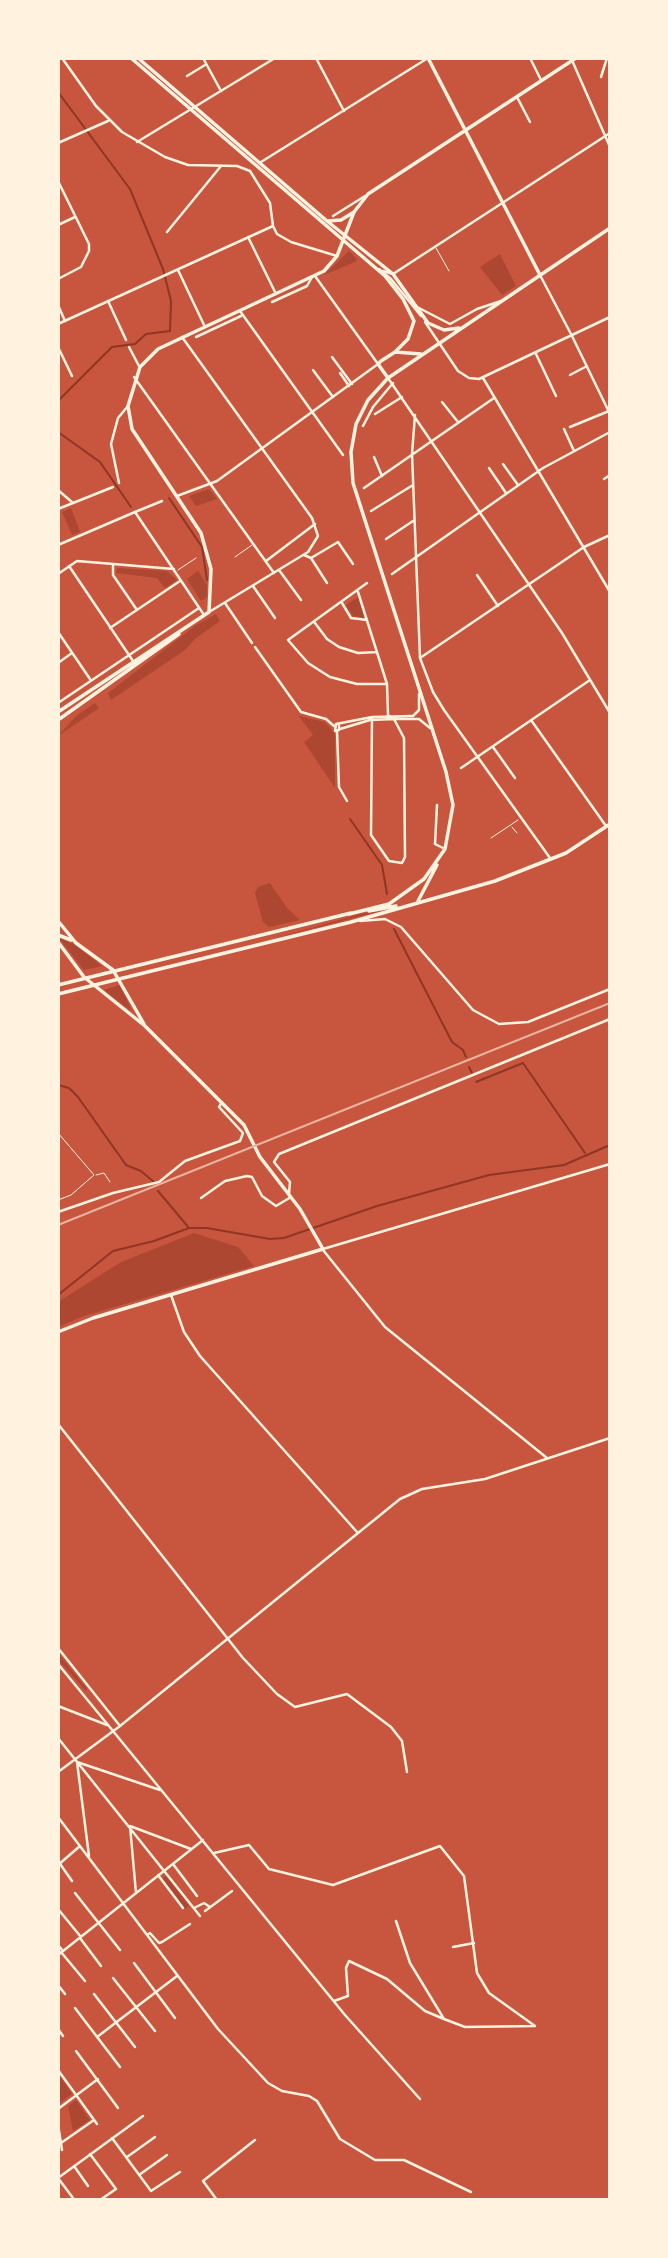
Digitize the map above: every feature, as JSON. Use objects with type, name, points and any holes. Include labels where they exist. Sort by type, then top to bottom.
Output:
[{"type":"main road","points":[[131,58],[261,162],[344,238],[393,274],[424,321],[444,330],[467,325]]},
{"type":"main road","points":[[138,58],[344,238],[377,268],[398,292],[413,318],[411,335],[395,352],[378,364],[388,378]]},
{"type":"main road","points":[[428,58],[540,275]]},
{"type":"main road","points":[[58,712],[209,612],[211,569],[206,545],[132,429],[128,406],[134,377],[140,367],[158,349],[241,313],[313,277],[337,256],[354,212],[368,194],[573,59]]},
{"type":"main road","points":[[327,221],[341,220],[354,212]]},
{"type":"main road","points":[[418,902],[445,849],[452,820],[452,793],[351,469],[356,424],[368,400],[388,378],[610,228]]},
{"type":"main road","points":[[395,352],[424,354]]},
{"type":"main road","points":[[58,720],[195,621]]},
{"type":"main road","points":[[58,993],[351,922],[495,881],[551,860],[608,826]]},
{"type":"main road","points":[[58,985],[389,904],[417,886],[441,856]]},
{"type":"main road","points":[[349,914],[409,905]]},
{"type":"main road","points":[[58,921],[76,943]]},
{"type":"main road","points":[[58,935],[76,943],[113,970],[145,1026]]},
{"type":"main road","points":[[58,942],[84,977],[145,1026],[244,1125],[260,1157],[306,1218],[323,1249],[171,1294],[58,1332]]},
{"type":"street","points":[[62,58],[108,121],[137,142],[188,165],[244,168],[258,180],[270,203],[274,218],[272,226],[277,234],[291,242],[337,256]]},
{"type":"street","points":[[203,58],[221,92]]},
{"type":"street","points":[[137,142],[275,58]]},
{"type":"street","points":[[316,58],[344,111]]},
{"type":"street","points":[[261,162],[428,58]]},
{"type":"street","points":[[530,58],[541,80]]},
{"type":"street","points":[[601,77],[607,58]]},
{"type":"street","points":[[573,59],[610,147]]},
{"type":"street","points":[[187,76],[206,64]]},
{"type":"street","points":[[517,95],[530,122]]},
{"type":"street","points":[[58,144],[108,121]]},
{"type":"street","points":[[377,268],[393,274],[610,133]]},
{"type":"street","points":[[167,232],[221,166]]},
{"type":"street","points":[[58,181],[89,244],[88,259],[81,267],[58,279]]},
{"type":"street","points":[[333,216],[368,194]]},
{"type":"street","points":[[58,225],[75,217]]},
{"type":"street","points":[[58,324],[272,226]]},
{"type":"street","points":[[248,236],[276,294]]},
{"type":"street","points":[[177,269],[205,327]]},
{"type":"street","points":[[382,271],[424,321],[458,371],[469,378],[483,378],[610,317]]},
{"type":"street","points":[[540,275],[610,413],[570,427]]},
{"type":"street","points":[[176,496],[212,483],[378,364],[313,277],[307,286],[272,302]]},
{"type":"street","points":[[108,301],[126,340]]},
{"type":"street","points":[[417,307],[434,314],[444,323],[454,322],[477,309],[501,301]]},
{"type":"street","points":[[58,305],[65,321]]},
{"type":"street","points":[[197,337],[241,313],[343,455]]},
{"type":"street","points":[[182,337],[315,524],[316,542],[304,555],[209,612]]},
{"type":"street","points":[[58,347],[72,376]]},
{"type":"street","points":[[129,347],[140,367]]},
{"type":"street","points":[[536,354],[556,396]]},
{"type":"street","points":[[332,357],[350,385]]},
{"type":"street","points":[[570,375],[587,366]]},
{"type":"street","points":[[313,370],[333,397]]},
{"type":"street","points":[[340,373],[350,385]]},
{"type":"street","points":[[134,377],[274,573]]},
{"type":"street","points":[[388,378],[530,584],[610,713]]},
{"type":"street","points":[[483,378],[610,592]]},
{"type":"street","points":[[363,426],[373,407],[393,383]]},
{"type":"street","points":[[375,414],[402,397]]},
{"type":"street","points":[[364,488],[494,398]]},
{"type":"street","points":[[442,402],[458,422]]},
{"type":"street","points":[[119,483],[111,444],[118,418],[128,406]]},
{"type":"street","points":[[415,415],[412,454],[413,521],[420,658],[433,692],[551,860]]},
{"type":"street","points":[[564,429],[574,450]]},
{"type":"street","points":[[392,574],[537,472],[610,432]]},
{"type":"street","points":[[374,457],[382,476]]},
{"type":"street","points":[[503,464],[518,485]]},
{"type":"street","points":[[489,468],[506,493]]},
{"type":"street","points":[[604,479],[610,475]]},
{"type":"street","points":[[371,511],[413,485]]},
{"type":"street","points":[[58,509],[113,487]]},
{"type":"street","points":[[58,490],[73,503]]},
{"type":"street","points":[[58,545],[162,501]]},
{"type":"street","points":[[135,512],[204,615]]},
{"type":"street","points":[[386,539],[413,521]]},
{"type":"street","points":[[266,561],[315,524]]},
{"type":"street","points":[[420,658],[584,547],[610,535]]},
{"type":"street","points":[[311,558],[338,542],[353,564]]},
{"type":"street","points":[[304,555],[311,558],[327,583]]},
{"type":"street","points":[[58,574],[77,561],[175,570]]},
{"type":"street","points":[[113,564],[113,575],[137,610]]},
{"type":"street","points":[[69,566],[133,661]]},
{"type":"street","points":[[279,570],[300,600]]},
{"type":"street","points":[[477,575],[498,606]]},
{"type":"street","points":[[110,628],[181,580]]},
{"type":"street","points":[[367,583],[358,592],[288,639],[308,663],[330,677],[349,683],[387,684]]},
{"type":"street","points":[[253,586],[275,618]]},
{"type":"street","points":[[358,592],[387,684],[388,715]]},
{"type":"street","points":[[225,603],[252,643]]},
{"type":"street","points":[[342,603],[351,618],[367,620]]},
{"type":"street","points":[[58,703],[199,608]]},
{"type":"street","points":[[314,622],[327,639],[339,647],[358,653],[377,652]]},
{"type":"street","points":[[58,633],[90,679]]},
{"type":"street","points":[[255,647],[301,712],[326,719],[339,728],[388,715],[412,717],[422,721],[435,734]]},
{"type":"street","points":[[58,663],[72,653]]},
{"type":"street","points":[[461,768],[590,680]]},
{"type":"street","points":[[371,718],[412,717],[419,710],[419,687]]},
{"type":"street","points":[[371,718],[371,835],[389,861],[402,863],[405,857],[405,744],[394,719],[388,715]]},
{"type":"street","points":[[531,720],[608,826]]},
{"type":"street","points":[[339,728],[339,787],[347,801]]},
{"type":"street","points":[[493,747],[515,778]]},
{"type":"street","points":[[437,805],[435,844],[445,849]]},
{"type":"street","points":[[351,922],[384,919],[401,927],[473,1010],[499,1024],[528,1022],[610,989]]},
{"type":"street","points":[[201,1198],[225,1181],[247,1175],[252,1177],[262,1196],[276,1206],[290,1196],[289,1182],[274,1161],[279,1154],[610,1019]]},
{"type":"street","points":[[58,1212],[113,1193],[159,1182],[185,1161],[242,1139],[243,1133],[219,1107],[222,1102]]},
{"type":"street","points":[[547,1458],[385,1327],[323,1249],[610,1164]]},
{"type":"street","points":[[171,1294],[184,1332],[200,1356],[358,1532]]},
{"type":"street","points":[[58,1424],[243,1658],[277,1694],[295,1707],[347,1694],[391,1727],[402,1741],[407,1772]]},
{"type":"street","points":[[58,1772],[120,1726],[400,1499],[422,1489],[485,1479],[610,1438]]},
{"type":"street","points":[[58,1648],[120,1726]]},
{"type":"street","points":[[58,1664],[334,2001],[420,2099]]},
{"type":"street","points":[[84,1695],[91,1690]]},
{"type":"street","points":[[58,1706],[108,1725]]},
{"type":"street","points":[[58,1738],[200,1916]]},
{"type":"street","points":[[76,1761],[162,1791]]},
{"type":"street","points":[[76,1761],[89,1859]]},
{"type":"street","points":[[58,1817],[218,2029],[268,2083],[282,2091],[309,2096],[317,2101],[343,2143],[360,2149],[375,2160],[404,2160],[471,2192]]},
{"type":"street","points":[[130,1826],[191,1849]]},
{"type":"street","points":[[130,1826],[136,1893]]},
{"type":"street","points":[[61,1953],[203,1840]]},
{"type":"street","points":[[214,1853],[249,1845],[269,1869],[333,1885],[440,1846],[464,1876],[477,1973],[489,1993],[535,2026],[465,2027],[425,2011],[387,1979],[349,1961],[346,1968],[348,1996],[334,2001]]},
{"type":"street","points":[[72,1881],[58,1863],[80,1846]]},
{"type":"street","points":[[173,1864],[197,1896]]},
{"type":"street","points":[[158,1875],[183,1908]]},
{"type":"street","points":[[205,1911],[232,1891]]},
{"type":"street","points":[[75,1893],[120,1950]]},
{"type":"street","points":[[193,1906],[204,1903],[210,1907]]},
{"type":"street","points":[[58,1909],[101,1966]]},
{"type":"street","points":[[396,1921],[410,1963],[444,2019]]},
{"type":"street","points":[[147,1935],[150,1933],[159,1943],[190,1924]]},
{"type":"street","points":[[453,1947],[474,1943]]},
{"type":"street","points":[[58,1945],[61,1953],[85,1981]]},
{"type":"street","points":[[134,1963],[175,2018]]},
{"type":"street","points":[[97,2037],[177,1976]]},
{"type":"street","points":[[113,1978],[156,2031]]},
{"type":"street","points":[[58,1985],[65,1994]]},
{"type":"street","points":[[94,1994],[135,2047]]},
{"type":"street","points":[[75,2008],[120,2067]]},
{"type":"street","points":[[58,2029],[63,2036]]},
{"type":"street","points":[[76,2051],[118,2108]]},
{"type":"street","points":[[58,2070],[95,2122],[61,2143]]},
{"type":"street","points":[[58,2109],[98,2079]]},
{"type":"street","points":[[73,2198],[58,2178],[144,2116]]},
{"type":"street","points":[[58,2124],[62,2150]]},
{"type":"street","points":[[126,2158],[155,2137]]},
{"type":"street","points":[[112,2138],[151,2191],[180,2172]]},
{"type":"street","points":[[217,2200],[203,2181],[255,2140]]},
{"type":"street","points":[[90,2154],[116,2189],[100,2200]]},
{"type":"street","points":[[138,2175],[167,2155]]},
{"type":"street","points":[[74,2166],[88,2186]]},
{"type":"lane","points":[[435,247],[449,271]]},
{"type":"lane","points":[[235,556],[254,544]]},
{"type":"lane","points":[[175,570],[196,558]]},
{"type":"lane","points":[[491,838],[521,818]]},
{"type":"lane","points":[[511,825],[517,833]]},
{"type":"lane","points":[[58,1133],[94,1175]]},
{"type":"lane","points":[[58,1200],[71,1195],[94,1175],[104,1173],[110,1182]]},
{"type":"shaded area","points":[[349,251],[357,259],[355,262],[324,275]]},
{"type":"shaded area","points":[[500,254],[516,286],[502,295],[480,267]]},
{"type":"shaded area","points":[[209,489],[217,499],[196,506],[189,496]]},
{"type":"shaded area","points":[[71,508],[80,532],[72,535],[62,512]]},
{"type":"shaded area","points":[[117,568],[167,571],[177,580],[165,588],[157,578],[116,573]]},
{"type":"shaded area","points":[[198,571],[207,585],[207,597],[201,601],[187,579]]},
{"type":"shaded area","points":[[358,597],[363,618],[353,616],[346,605]]},
{"type":"shaded area","points":[[216,614],[220,621],[185,650],[111,700],[108,693],[196,625]]},
{"type":"shaded area","points":[[95,703],[99,708],[58,736],[76,716]]},
{"type":"shaded area","points":[[299,716],[325,722],[335,734],[335,788],[304,742],[313,735]]},
{"type":"shaded area","points":[[270,883],[287,908],[300,920],[269,927],[263,922],[255,893],[258,887]]},
{"type":"shaded area","points":[[377,912],[272,939],[360,914]]},
{"type":"shaded area","points":[[58,937],[75,945],[102,966],[84,970]]},
{"type":"shaded area","points":[[120,985],[131,1009],[130,1010],[104,990]]},
{"type":"shaded area","points":[[194,1233],[238,1247],[254,1266],[84,1316],[58,1327],[58,1302],[121,1262]]},
{"type":"shaded area","points":[[58,1653],[87,1689],[86,1691],[58,1660]]},
{"type":"shaded area","points":[[166,1875],[189,1906],[185,1909],[162,1879]]},
{"type":"shaded area","points":[[58,2073],[72,2094],[58,2104]]},
{"type":"shaded area","points":[[76,2100],[90,2120],[73,2131],[68,2106]]},
{"type":"waterway","points":[[58,92],[130,189],[163,269],[171,301],[170,331],[146,334],[135,344],[112,347],[58,401]]},
{"type":"waterway","points":[[58,432],[100,462],[131,507]]},
{"type":"waterway","points":[[169,498],[202,547],[207,580]]},
{"type":"waterway","points":[[350,819],[382,865],[387,894]]},
{"type":"waterway","points":[[394,929],[452,1042],[463,1050],[466,1057]]},
{"type":"waterway","points":[[476,1082],[523,1063],[585,1153]]},
{"type":"waterway","points":[[469,1067],[472,1073]]},
{"type":"waterway","points":[[58,1085],[69,1088],[78,1097],[126,1165],[141,1171],[154,1182]]},
{"type":"waterway","points":[[58,1295],[113,1251],[154,1241],[189,1228],[207,1228],[270,1239],[284,1238],[377,1206],[489,1175],[564,1165],[610,1145]]},
{"type":"waterway","points":[[158,1191],[189,1228]]},
{"type":"waterway","points":[[58,2194],[59,2200]]},
{"type":"railway","points":[[58,1225],[610,1003]]}]
